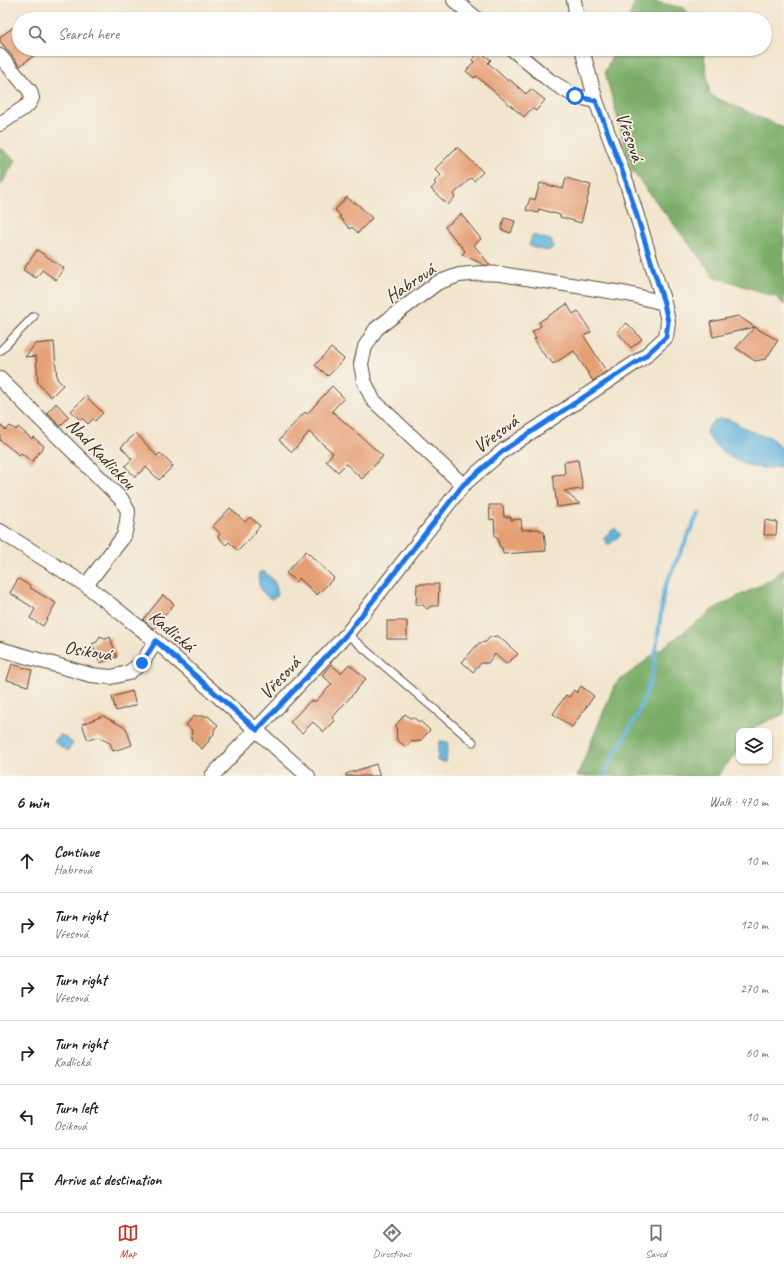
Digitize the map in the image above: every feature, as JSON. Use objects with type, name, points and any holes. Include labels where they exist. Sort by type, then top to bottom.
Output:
[{"type":"street","points":[[454,0],[469,12]]},
{"type":"street","points":[[574,0],[577,12]]},
{"type":"street","points":[[0,56],[30,90],[32,98],[28,105],[0,124]]},
{"type":"street","points":[[520,56],[549,80],[575,96],[596,101]]},
{"type":"street","name":"Vřesová","points":[[212,776],[347,634],[463,485],[504,450],[644,357],[666,337],[668,322],[664,303],[627,184],[596,101],[584,56]]},
{"type":"street","name":"Habrová","points":[[463,485],[373,400],[364,381],[361,364],[365,347],[376,329],[437,283],[459,275],[482,273],[501,274],[628,294],[664,303]]},
{"type":"street","name":"Nad Kadlickou","points":[[0,379],[122,500],[128,511],[124,536],[86,585]]},
{"type":"street","name":"Kadlická","points":[[0,531],[86,585],[156,641],[257,730],[299,771],[308,776]]},
{"type":"street","name":"Osiková","points":[[0,649],[91,675],[111,677],[128,673],[142,663],[156,641]]},
{"type":"lane","points":[[0,351],[34,316]]},
{"type":"lane","points":[[347,634],[473,742]]},
{"type":"green space","points":[[636,0],[647,0],[684,8],[687,12],[631,12]]},
{"type":"green space","points":[[612,56],[704,56],[710,95],[784,128],[784,305],[776,297],[714,276],[632,171],[605,72]]},
{"type":"green space","points":[[0,148],[16,160],[0,186]]},
{"type":"green space","points":[[784,567],[784,714],[756,726],[755,728],[736,728],[736,753],[718,776],[577,776],[615,684],[715,608],[772,579]]},
{"type":"water","points":[[532,235],[551,240],[554,247],[547,251],[529,246]]},
{"type":"water","points":[[719,419],[728,419],[757,434],[770,437],[784,452],[783,466],[767,468],[747,465],[723,452],[710,439],[706,432],[711,424]]},
{"type":"water","points":[[615,528],[621,535],[608,545],[603,538]]},
{"type":"water","points":[[263,571],[272,579],[276,586],[276,597],[271,599],[262,591],[259,585],[259,573]]},
{"type":"water","points":[[60,734],[73,743],[68,751],[54,742]]},
{"type":"water","points":[[439,741],[448,742],[446,762],[437,761]]},
{"type":"building","points":[[12,28],[12,56],[0,41],[0,37]]},
{"type":"building","points":[[12,56],[33,56],[20,66]]},
{"type":"building","points":[[476,56],[486,56],[491,60],[488,63],[508,81],[509,79],[526,94],[531,89],[545,100],[536,111],[532,108],[524,117],[476,76],[474,78],[466,71],[474,62],[472,60]]},
{"type":"building","points":[[457,147],[483,172],[474,181],[471,178],[453,195],[455,197],[448,205],[431,189],[436,184],[434,182],[441,175],[435,169]]},
{"type":"building","points":[[566,178],[591,185],[581,223],[539,209],[538,213],[526,210],[530,198],[535,200],[540,183],[563,189]]},
{"type":"building","points":[[347,197],[353,203],[355,202],[372,218],[358,233],[352,227],[350,229],[335,210]]},
{"type":"building","points":[[461,214],[481,239],[474,245],[490,265],[484,265],[462,254],[465,251],[445,227]]},
{"type":"building","points":[[504,218],[515,221],[511,233],[501,230]]},
{"type":"building","points":[[37,250],[64,268],[56,280],[42,270],[36,278],[23,270]]},
{"type":"building","points":[[567,304],[573,314],[578,311],[591,332],[584,336],[606,371],[593,381],[574,351],[553,364],[549,358],[547,359],[534,339],[536,338],[532,332],[541,326],[539,322]]},
{"type":"building","points":[[738,316],[755,327],[713,337],[710,322]]},
{"type":"building","points":[[627,323],[642,339],[631,348],[617,332]]},
{"type":"building","points":[[755,327],[778,340],[766,359],[755,361],[736,348]]},
{"type":"building","points":[[54,342],[57,379],[63,385],[51,397],[38,383],[36,356],[25,357],[35,344]]},
{"type":"building","points":[[331,348],[344,359],[328,376],[315,365]]},
{"type":"building","points":[[332,386],[344,398],[332,411],[383,456],[362,479],[346,464],[338,472],[326,461],[333,453],[309,432],[292,452],[279,440],[305,412],[307,414]]},
{"type":"building","points":[[86,396],[103,413],[95,421],[93,419],[88,424],[83,419],[79,419],[71,411]]},
{"type":"building","points":[[56,403],[69,417],[60,426],[47,413]]},
{"type":"building","points":[[0,425],[6,430],[10,426],[16,430],[18,427],[32,439],[33,437],[44,446],[32,462],[21,453],[19,455],[0,440]]},
{"type":"building","points":[[136,433],[157,456],[160,453],[173,466],[159,480],[146,467],[135,477],[125,466],[132,459],[121,447]]},
{"type":"building","points":[[578,460],[583,489],[564,491],[580,504],[557,507],[553,475],[565,474],[564,462]]},
{"type":"building","points":[[489,505],[503,505],[504,517],[511,517],[511,520],[521,519],[522,530],[538,529],[544,532],[546,551],[503,554],[502,548],[499,546],[498,538],[495,536],[494,519],[490,520]]},
{"type":"building","points":[[230,508],[245,522],[250,517],[260,526],[238,551],[229,542],[226,545],[218,537],[220,534],[213,526]]},
{"type":"building","points":[[765,520],[777,522],[776,535],[764,535]]},
{"type":"building","points":[[306,551],[334,578],[317,595],[299,578],[296,582],[286,573]]},
{"type":"building","points":[[18,579],[31,586],[30,588],[56,603],[43,626],[30,618],[35,609],[10,593]]},
{"type":"building","points":[[417,584],[439,584],[438,606],[431,606],[427,609],[423,605],[416,605]]},
{"type":"building","points":[[163,595],[174,604],[154,629],[143,620]]},
{"type":"building","points":[[387,621],[407,621],[407,639],[387,639]]},
{"type":"building","points":[[100,636],[106,639],[110,637],[117,657],[100,663],[92,644],[97,642]]},
{"type":"building","points":[[498,636],[518,654],[506,664],[495,654],[488,663],[481,663],[473,672],[462,662],[479,643],[486,642],[490,637]]},
{"type":"building","points":[[12,664],[32,670],[28,686],[7,680]]},
{"type":"building","points":[[331,664],[341,673],[349,664],[366,679],[332,718],[335,721],[324,732],[313,722],[302,733],[290,722],[310,701],[316,701],[332,684],[322,675]]},
{"type":"building","points":[[581,686],[594,696],[572,727],[553,714],[566,695],[569,697],[574,690],[577,693]]},
{"type":"building","points":[[132,691],[136,705],[116,711],[112,697]]},
{"type":"building","points":[[405,714],[410,718],[414,718],[421,722],[430,730],[420,741],[410,742],[406,747],[397,740],[396,725]]},
{"type":"building","points":[[103,716],[126,728],[132,745],[113,751],[110,743],[98,737],[88,740],[82,724]]},
{"type":"building","points":[[194,716],[208,716],[218,725],[214,730],[214,734],[202,749],[191,739],[192,730],[186,725]]},
{"type":"building","points":[[376,764],[380,776],[346,776],[346,774]]},
{"type":"waterway","points":[[605,776],[611,761],[638,714],[653,673],[664,589],[698,514]]},
{"type":"route","points":[[142,663],[156,641],[257,730],[347,634],[463,485],[504,450],[644,357],[666,337],[668,322],[664,303],[644,235],[596,101],[575,96]]}]
